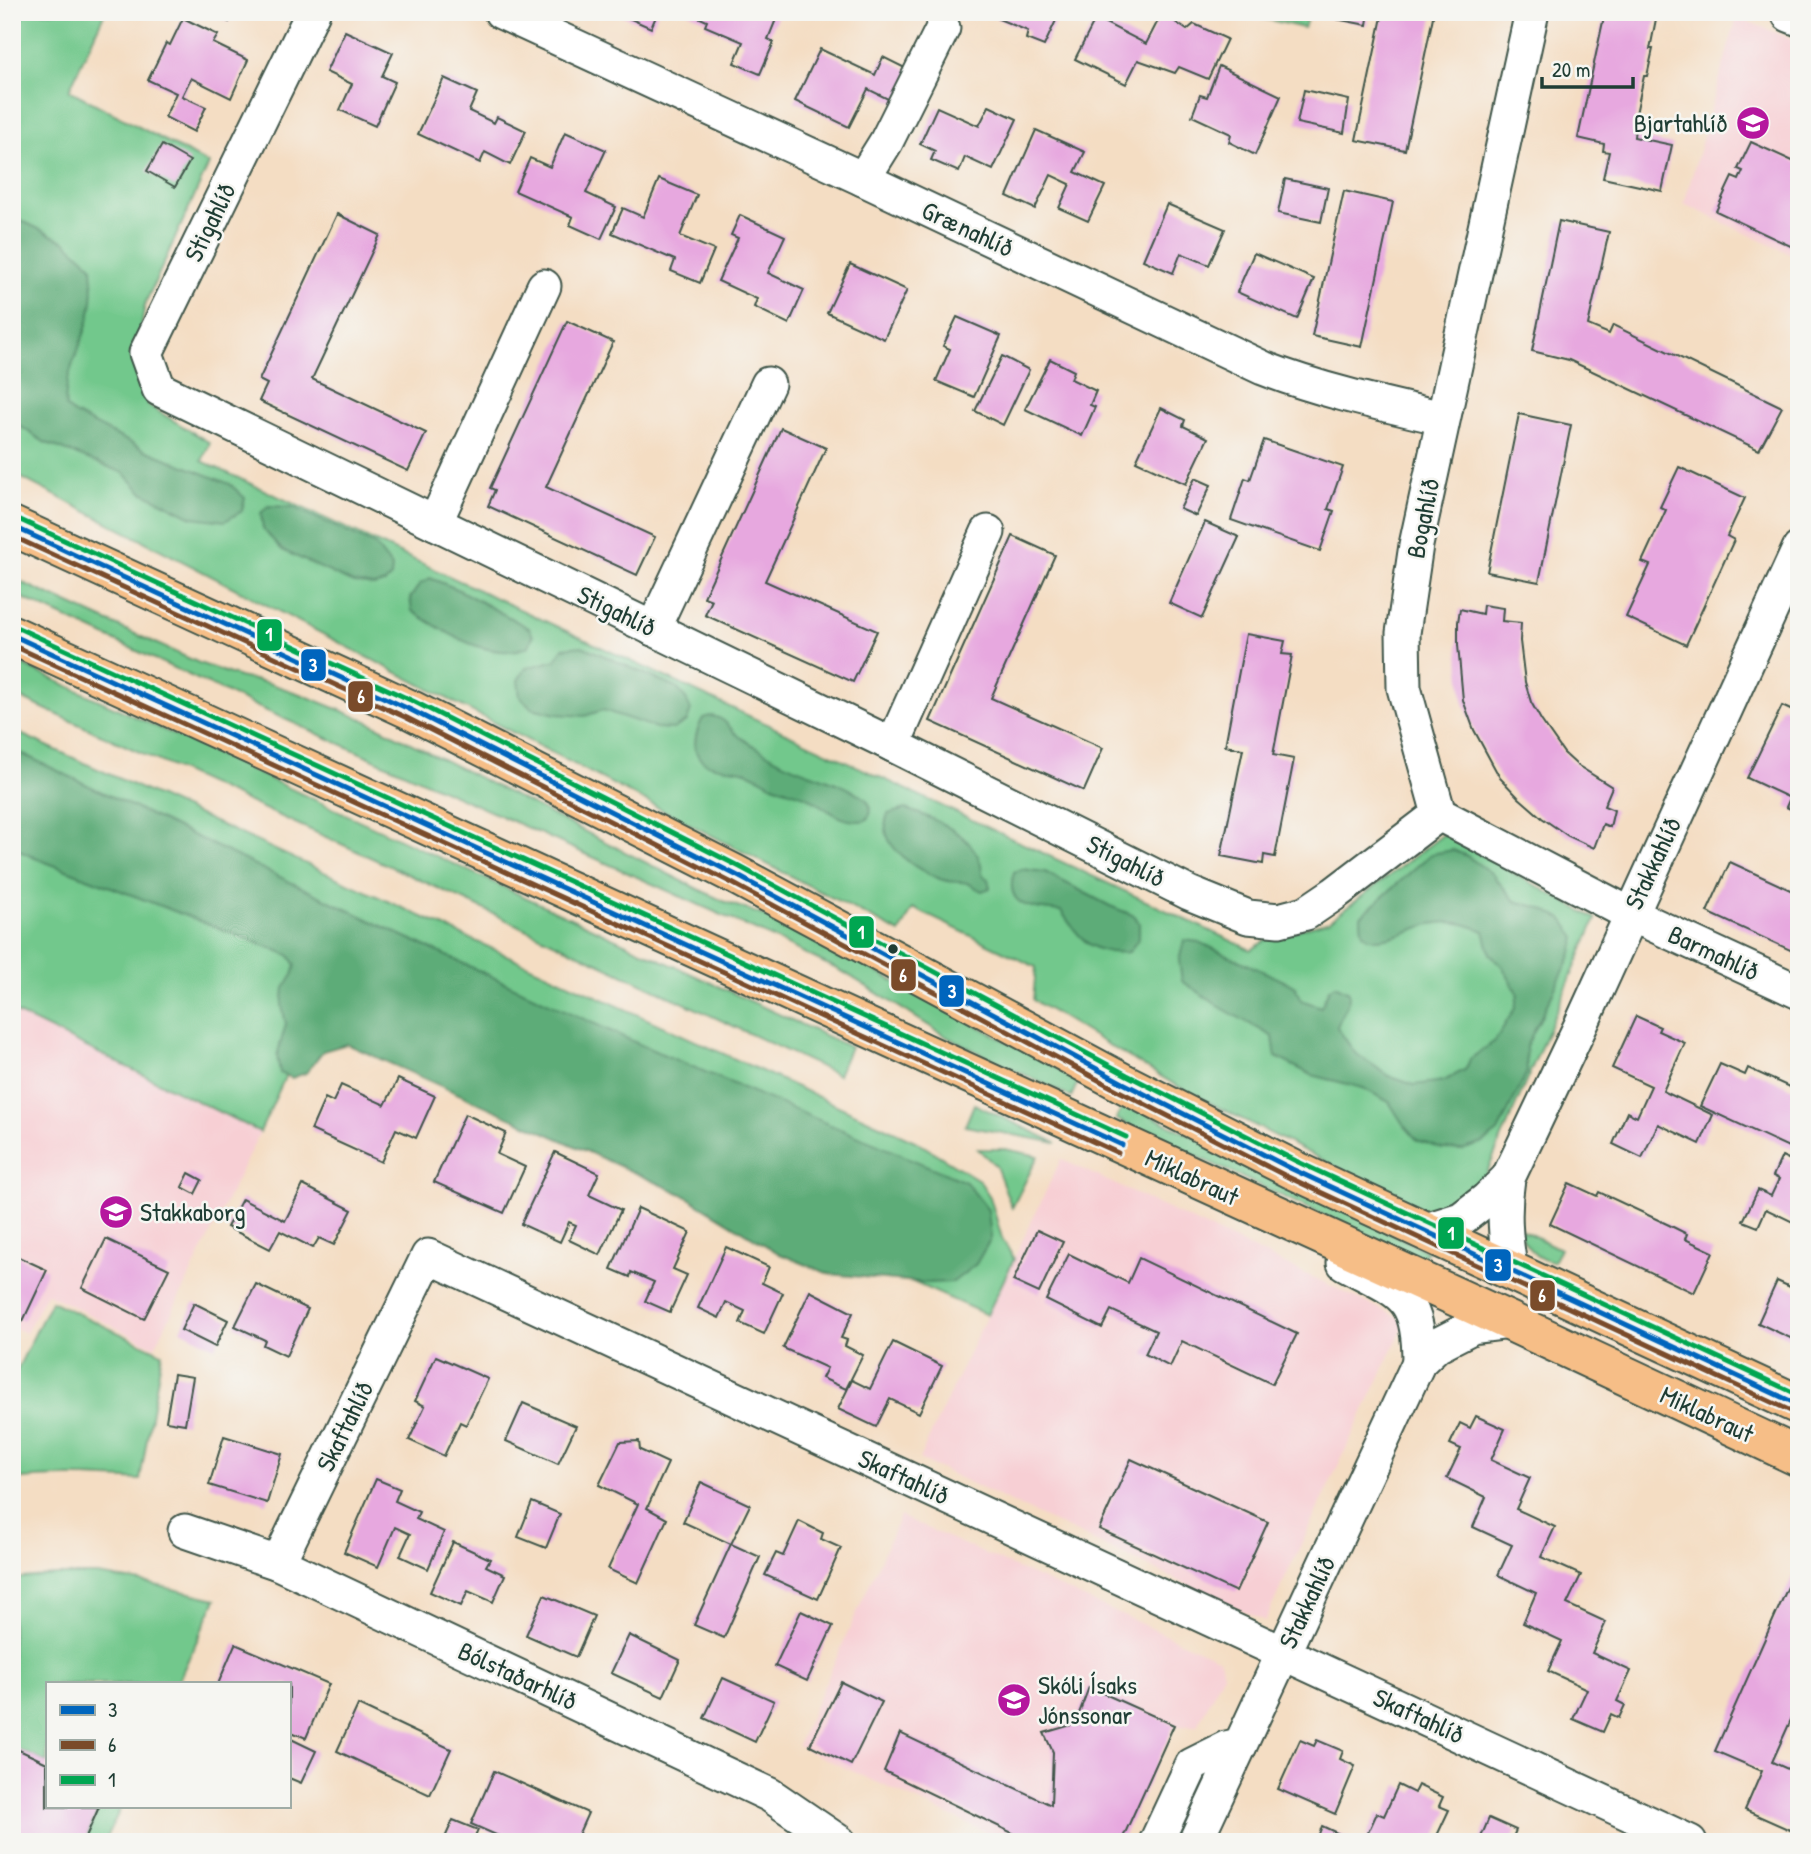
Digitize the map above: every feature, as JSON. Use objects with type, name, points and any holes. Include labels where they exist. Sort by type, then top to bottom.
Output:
[{"type":"highway","name":"Miklabraut","points":[[12,526],[411,710],[736,875],[1123,1083],[1292,1168],[1799,1405]]},
{"type":"highway","name":"Miklabraut","points":[[12,635],[1511,1322],[1799,1457]]},
{"type":"street","name":"Stigahlíð","points":[[313,12],[146,353],[159,389],[893,745],[1189,893],[1248,917],[1279,920],[1306,913],[1439,814]]},
{"type":"street","name":"Grænahlíð","points":[[501,12],[1263,368],[1349,397],[1443,418]]},
{"type":"street","name":"Bogahlíð","points":[[1439,814],[1404,688],[1403,632],[1416,545],[1532,12]]},
{"type":"street","points":[[863,179],[886,142],[943,28]]},
{"type":"street","points":[[435,523],[544,286]]},
{"type":"street","points":[[653,629],[768,384]]},
{"type":"street","points":[[893,745],[988,532]]},
{"type":"street","name":"Stakkahlíð","points":[[1423,1230],[1461,1219],[1508,1178],[1630,914],[1787,607],[1799,549]]},
{"type":"street","points":[[1439,814],[1630,914]]},
{"type":"street","name":"Barmahlíð","points":[[1630,914],[1799,992]]},
{"type":"street","name":"Stakkahlíð","points":[[1508,1178],[1504,1220],[1511,1272]]},
{"type":"street","name":"Stakkahlíð","points":[[1267,1211],[1339,1260],[1401,1295],[1414,1312],[1419,1336],[1419,1362]]},
{"type":"street","name":"Skaftahlíð","points":[[278,1563],[428,1256],[1690,1842]]},
{"type":"street","name":"Stakkahlíð","points":[[1195,1842],[1419,1362],[1437,1346],[1472,1327],[1511,1322]]},
{"type":"street","name":"Bólstaðarhlíð","points":[[186,1531],[278,1563],[770,1795],[839,1842]]},
{"type":"street","points":[[1156,1842],[1192,1765],[1226,1748],[1240,1745]]},
{"type":"shaded area","name":"Bjartahlíð","points":[[1737,17],[1799,42],[1799,258],[1684,204]]},
{"type":"shaded area","name":"Stakkaborg","points":[[12,1011],[260,1132],[155,1347],[46,1293],[26,1333],[12,1327]]},
{"type":"shaded area","points":[[1061,1159],[1406,1321],[1265,1621],[919,1459]]},
{"type":"shaded area","name":"Skóli Ísaks Jónssonar","points":[[900,1516],[1220,1659],[1223,1675],[1197,1726],[1174,1726],[1121,1842],[1008,1842],[797,1746]]},
{"type":"green space","points":[[25,12],[105,12],[69,90],[209,164],[145,304],[135,364],[148,405],[210,443],[202,461],[1251,950],[1269,938],[1329,921],[1444,834],[1596,919],[1481,1186],[1457,1202],[1427,1213],[1179,1087],[1033,1000],[1036,967],[913,908],[900,933],[12,473],[12,39]]},
{"type":"green space","points":[[1236,12],[1309,12],[1304,28]]},
{"type":"green space","points":[[12,216],[66,242],[92,266],[91,307],[69,374],[66,407],[74,414],[145,450],[230,484],[245,498],[242,511],[225,521],[192,517],[142,492],[124,473],[44,442],[14,422],[12,343],[19,323],[21,304],[12,280]]},
{"type":"green space","points":[[268,506],[293,507],[375,545],[392,567],[391,577],[385,583],[374,586],[353,583],[282,550],[263,529],[261,513]]},
{"type":"green space","points":[[12,578],[199,663],[303,695],[367,721],[694,887],[723,901],[787,924],[1079,1080],[1071,1097],[947,1037],[845,973],[773,938],[249,703],[12,593]]},
{"type":"green space","points":[[430,578],[457,589],[529,628],[533,636],[529,646],[499,651],[484,648],[453,636],[412,611],[410,598],[420,584]]},
{"type":"green space","points":[[582,646],[677,688],[691,710],[687,721],[673,729],[656,728],[603,710],[585,716],[556,714],[532,708],[520,697],[518,680],[526,668],[556,660],[563,648]]},
{"type":"green space","points":[[12,660],[850,1047],[838,1075],[451,894],[12,694]]},
{"type":"green space","points":[[710,716],[724,721],[740,737],[783,763],[842,785],[863,797],[870,805],[868,817],[858,821],[842,818],[807,797],[775,786],[750,773],[704,762],[699,758],[695,741],[703,718]]},
{"type":"green space","points":[[12,730],[915,1141],[979,1180],[990,1197],[1002,1238],[1014,1259],[987,1315],[313,1016],[260,1132],[12,1011]]},
{"type":"green space","points":[[12,749],[399,934],[641,1045],[966,1182],[988,1210],[991,1238],[976,1264],[953,1282],[928,1283],[829,1274],[780,1254],[682,1194],[347,1044],[323,1051],[306,1073],[292,1078],[280,1073],[277,1056],[286,1024],[282,1006],[284,988],[296,965],[289,955],[12,847]]},
{"type":"green space","points":[[905,809],[943,824],[966,840],[975,850],[982,875],[988,879],[990,888],[982,891],[967,883],[940,879],[900,855],[887,836],[886,825],[888,814]]},
{"type":"green space","points":[[1453,850],[1467,856],[1491,873],[1515,901],[1562,918],[1576,938],[1571,956],[1526,1047],[1527,1072],[1498,1132],[1483,1143],[1462,1150],[1442,1149],[1417,1140],[1389,1102],[1363,1088],[1312,1075],[1276,1057],[1273,1037],[1220,1007],[1182,981],[1179,961],[1184,940],[1199,942],[1295,986],[1301,1000],[1321,1007],[1329,989],[1335,985],[1349,992],[1347,1005],[1337,1027],[1355,1053],[1391,1077],[1414,1085],[1444,1081],[1466,1069],[1470,1059],[1495,1041],[1515,1008],[1518,994],[1502,966],[1490,954],[1484,931],[1464,924],[1445,922],[1376,939],[1363,933],[1361,916],[1431,854]]},
{"type":"green space","points":[[1021,869],[1045,872],[1135,916],[1139,923],[1139,938],[1129,952],[1106,951],[1089,944],[1061,911],[1032,907],[1017,900],[1012,884],[1014,872]]},
{"type":"green space","points":[[1125,1103],[1427,1251],[1422,1261],[1116,1119]]},
{"type":"green space","points":[[974,1104],[1057,1143],[965,1126]]},
{"type":"green space","points":[[978,1149],[1005,1149],[1038,1156],[1012,1208],[996,1166]]},
{"type":"green space","points":[[1518,1228],[1560,1249],[1553,1262],[1540,1258],[1531,1251]]},
{"type":"green space","points":[[51,1301],[162,1353],[140,1480],[44,1477],[12,1480],[12,1380]]},
{"type":"green space","points":[[97,1575],[216,1599],[178,1682],[46,1682],[46,1763],[19,1750],[12,1763],[12,1579]]},
{"type":"green space","points":[[99,1808],[121,1808],[105,1842],[89,1842],[85,1839]]},
{"type":"building","points":[[206,12],[233,12],[229,22]]},
{"type":"building","points":[[615,12],[658,12],[651,28]]},
{"type":"building","points":[[687,12],[779,12],[768,39],[774,42],[760,74],[734,63],[743,42],[705,26],[707,21]]},
{"type":"building","points":[[999,12],[1060,12],[1044,46],[1026,39],[1028,31],[996,18]]},
{"type":"building","points":[[1320,12],[1369,12],[1367,25],[1320,16]]},
{"type":"building","points":[[1383,12],[1434,12],[1405,150],[1356,140]]},
{"type":"building","points":[[1605,12],[1657,14],[1650,49],[1653,49],[1633,128],[1634,137],[1672,145],[1662,191],[1603,178],[1609,152],[1603,151],[1604,144],[1578,138]]},
{"type":"building","points":[[1162,13],[1187,30],[1194,24],[1227,39],[1208,79],[1179,67],[1175,73],[1138,60],[1126,84],[1075,59],[1096,18],[1146,44]]},
{"type":"building","points":[[183,18],[218,35],[213,43],[248,60],[231,98],[191,78],[182,96],[206,107],[194,132],[165,117],[176,93],[148,80],[166,43],[170,45]]},
{"type":"building","points":[[345,31],[393,53],[382,76],[395,82],[375,126],[340,110],[352,84],[326,72]]},
{"type":"building","points":[[820,49],[875,75],[883,57],[913,72],[898,104],[868,89],[849,127],[795,101]]},
{"type":"building","points":[[1219,66],[1281,96],[1255,155],[1229,142],[1231,134],[1192,116],[1200,95],[1207,97]]},
{"type":"building","points":[[444,78],[477,93],[469,111],[494,123],[497,117],[526,131],[510,165],[485,152],[480,163],[418,134]]},
{"type":"building","points":[[1304,90],[1349,100],[1344,133],[1297,123]]},
{"type":"building","points":[[989,106],[1017,119],[993,170],[965,157],[959,172],[931,160],[935,151],[920,144],[937,107],[979,126]]},
{"type":"building","points":[[1036,130],[1085,152],[1075,172],[1105,186],[1088,221],[1059,208],[1070,184],[1051,175],[1035,209],[1007,196]]},
{"type":"building","points":[[565,132],[606,150],[586,193],[616,207],[601,239],[570,225],[573,217],[515,191],[530,158],[550,167]]},
{"type":"building","points":[[1751,142],[1799,164],[1799,250],[1716,211],[1732,177],[1739,180],[1743,171],[1738,169]]},
{"type":"building","points":[[162,145],[190,161],[175,187],[147,171]]},
{"type":"building","points":[[659,179],[697,195],[680,236],[714,250],[700,283],[671,271],[675,260],[612,233],[623,208],[643,217]]},
{"type":"building","points":[[1285,179],[1328,188],[1321,222],[1278,213]]},
{"type":"building","points":[[1344,191],[1393,202],[1362,347],[1312,336]]},
{"type":"building","points":[[1167,204],[1225,229],[1209,265],[1181,253],[1173,273],[1143,260]]},
{"type":"building","points":[[337,214],[380,235],[312,379],[426,433],[408,471],[259,401],[267,384],[259,380]]},
{"type":"building","points":[[740,215],[785,236],[768,273],[804,290],[789,324],[754,307],[757,299],[718,281],[738,238],[731,235]]},
{"type":"building","points":[[1559,221],[1609,232],[1588,325],[1609,334],[1613,325],[1782,407],[1759,450],[1569,360],[1532,351]]},
{"type":"building","points":[[1254,253],[1314,279],[1297,319],[1237,292]]},
{"type":"building","points":[[850,264],[907,290],[884,339],[827,313]]},
{"type":"building","points":[[957,317],[1001,336],[974,397],[936,381],[950,349],[943,346]]},
{"type":"building","points":[[567,321],[613,342],[546,487],[655,537],[637,575],[488,506],[495,490],[490,488]]},
{"type":"building","points":[[1002,356],[1029,370],[1003,425],[975,411]]},
{"type":"building","points":[[1050,359],[1074,371],[1071,379],[1096,391],[1090,405],[1095,407],[1082,436],[1025,409]]},
{"type":"building","points":[[1161,408],[1185,420],[1183,426],[1208,438],[1186,484],[1136,461]]},
{"type":"building","points":[[1519,414],[1571,425],[1539,582],[1487,572]]},
{"type":"building","points":[[781,428],[826,448],[765,581],[877,631],[853,682],[705,615],[712,600],[704,597]]},
{"type":"building","points":[[1264,440],[1343,467],[1328,509],[1334,511],[1320,551],[1231,520],[1245,478],[1250,480]]},
{"type":"building","points":[[1679,467],[1745,498],[1727,536],[1734,540],[1686,645],[1626,617],[1650,565],[1642,562],[1666,510],[1660,507]]},
{"type":"building","points":[[1195,478],[1211,485],[1196,516],[1180,509]]},
{"type":"building","points":[[1205,522],[1239,537],[1202,618],[1169,603]]},
{"type":"building","points":[[1013,536],[1055,555],[991,698],[1103,748],[1084,791],[930,721]]},
{"type":"building","points":[[1483,605],[1503,608],[1502,621],[1521,623],[1520,641],[1525,682],[1531,702],[1564,753],[1577,765],[1612,787],[1604,806],[1614,810],[1610,827],[1603,824],[1594,848],[1568,836],[1518,797],[1500,778],[1474,730],[1463,700],[1458,622],[1460,609],[1482,614]]},
{"type":"building","points":[[1246,634],[1285,641],[1282,654],[1292,655],[1273,755],[1294,759],[1275,857],[1264,855],[1263,864],[1221,856],[1243,749],[1225,746]]},
{"type":"building","points":[[1782,706],[1799,714],[1799,813],[1786,807],[1790,798],[1747,778]]},
{"type":"building","points":[[1730,862],[1799,894],[1799,954],[1707,912]]},
{"type":"building","points":[[1636,1016],[1660,1027],[1658,1031],[1685,1043],[1663,1091],[1713,1115],[1700,1144],[1658,1124],[1642,1158],[1613,1144],[1627,1112],[1637,1117],[1651,1086],[1612,1068]]},
{"type":"building","points":[[1720,1064],[1745,1075],[1748,1068],[1796,1090],[1792,1100],[1799,1103],[1799,1142],[1795,1150],[1700,1106]]},
{"type":"building","points":[[398,1079],[435,1096],[416,1138],[396,1129],[381,1162],[311,1130],[325,1098],[333,1102],[341,1085],[385,1105]]},
{"type":"building","points":[[465,1114],[506,1133],[497,1154],[525,1167],[504,1213],[434,1182]]},
{"type":"building","points":[[555,1152],[599,1173],[589,1195],[621,1210],[600,1255],[569,1240],[576,1225],[569,1222],[560,1242],[521,1224]]},
{"type":"building","points":[[1782,1156],[1799,1164],[1799,1225],[1766,1209],[1758,1227],[1743,1221],[1758,1190],[1771,1196],[1779,1179],[1773,1176]]},
{"type":"building","points":[[189,1173],[202,1180],[195,1194],[182,1187]]},
{"type":"building","points":[[1569,1183],[1597,1196],[1599,1192],[1669,1225],[1687,1234],[1685,1239],[1713,1252],[1694,1293],[1550,1224]]},
{"type":"building","points":[[303,1185],[352,1210],[334,1245],[319,1238],[313,1248],[280,1231],[270,1249],[227,1227],[242,1199],[285,1221]]},
{"type":"building","points":[[638,1208],[690,1232],[673,1269],[687,1275],[670,1312],[645,1301],[654,1282],[631,1272],[630,1277],[611,1269]]},
{"type":"building","points":[[1037,1230],[1063,1242],[1039,1293],[1013,1281]]},
{"type":"building","points":[[106,1239],[169,1269],[144,1319],[82,1288]]},
{"type":"building","points":[[726,1247],[769,1267],[762,1283],[783,1293],[764,1334],[740,1323],[745,1311],[726,1302],[719,1318],[698,1308]]},
{"type":"building","points":[[12,1254],[47,1270],[23,1321],[12,1315]]},
{"type":"building","points":[[1069,1254],[1128,1283],[1139,1258],[1297,1334],[1272,1384],[1182,1341],[1170,1367],[1145,1354],[1156,1331],[1111,1310],[1102,1328],[1046,1300]]},
{"type":"building","points":[[1777,1281],[1799,1291],[1799,1342],[1758,1323]]},
{"type":"building","points":[[256,1284],[308,1309],[286,1356],[263,1345],[265,1340],[235,1326]]},
{"type":"building","points":[[810,1291],[853,1313],[841,1338],[847,1340],[845,1346],[863,1355],[846,1389],[822,1378],[827,1368],[783,1348]]},
{"type":"building","points":[[194,1303],[228,1320],[215,1347],[181,1330]]},
{"type":"building","points":[[893,1342],[942,1366],[919,1413],[890,1399],[876,1427],[838,1409],[852,1380],[870,1389]]},
{"type":"building","points":[[436,1356],[488,1379],[466,1425],[460,1422],[444,1456],[409,1440],[425,1406],[415,1401]]},
{"type":"building","points":[[174,1374],[193,1377],[185,1424],[166,1421]]},
{"type":"building","points":[[523,1403],[576,1426],[558,1464],[506,1441]]},
{"type":"building","points":[[1476,1416],[1505,1429],[1491,1460],[1530,1478],[1516,1509],[1555,1527],[1541,1557],[1581,1575],[1567,1604],[1606,1622],[1592,1653],[1631,1671],[1617,1701],[1625,1705],[1619,1718],[1611,1714],[1603,1732],[1573,1719],[1587,1689],[1548,1671],[1562,1641],[1523,1623],[1536,1593],[1498,1575],[1512,1545],[1473,1527],[1486,1497],[1447,1478],[1461,1449],[1450,1444],[1460,1423],[1470,1428]]},
{"type":"building","points":[[224,1436],[282,1454],[267,1503],[209,1485]]},
{"type":"building","points":[[639,1441],[640,1450],[668,1463],[647,1508],[667,1519],[638,1583],[608,1569],[638,1504],[599,1485],[620,1442]]},
{"type":"building","points":[[1131,1459],[1268,1522],[1236,1592],[1099,1529]]},
{"type":"building","points":[[376,1479],[400,1489],[395,1501],[419,1512],[416,1519],[444,1532],[428,1569],[400,1556],[410,1534],[395,1527],[378,1567],[344,1552]]},
{"type":"building","points":[[701,1482],[750,1505],[731,1544],[683,1522]]},
{"type":"building","points":[[532,1502],[560,1514],[546,1548],[518,1537]]},
{"type":"building","points":[[799,1521],[823,1533],[821,1539],[841,1548],[818,1599],[765,1575],[776,1553],[783,1556]]},
{"type":"building","points":[[453,1542],[490,1559],[486,1566],[505,1575],[493,1602],[468,1591],[461,1606],[430,1592]]},
{"type":"building","points":[[731,1544],[760,1557],[724,1638],[694,1625]]},
{"type":"building","points":[[1799,1562],[1799,1702],[1772,1762],[1799,1774],[1799,1834],[1745,1810],[1762,1771],[1715,1751]]},
{"type":"building","points":[[544,1595],[594,1616],[576,1657],[526,1635]]},
{"type":"building","points":[[801,1611],[833,1626],[807,1681],[775,1666]]},
{"type":"building","points":[[629,1635],[680,1660],[663,1697],[611,1673]]},
{"type":"building","points":[[235,1644],[329,1684],[306,1738],[290,1731],[290,1682],[219,1682]]},
{"type":"building","points":[[723,1678],[774,1701],[755,1742],[704,1718]]},
{"type":"building","points":[[841,1682],[882,1702],[851,1765],[810,1745]]},
{"type":"building","points":[[1089,1687],[1174,1725],[1121,1842],[1031,1842],[884,1771],[900,1733],[1051,1805],[1053,1752],[1044,1733],[1075,1724]]},
{"type":"building","points":[[358,1705],[451,1749],[430,1795],[337,1751]]},
{"type":"building","points":[[290,1738],[316,1751],[301,1783],[290,1778]]},
{"type":"building","points":[[1300,1740],[1314,1746],[1317,1740],[1343,1751],[1340,1759],[1355,1766],[1335,1814],[1278,1789]]},
{"type":"building","points":[[19,1750],[46,1763],[46,1808],[99,1808],[85,1839],[89,1842],[12,1842],[12,1763]]},
{"type":"building","points":[[494,1771],[588,1813],[575,1842],[512,1842],[471,1824]]},
{"type":"building","points":[[1398,1785],[1414,1793],[1418,1785],[1443,1797],[1439,1806],[1449,1810],[1434,1842],[1377,1842],[1366,1837],[1377,1813],[1384,1816]]},
{"type":"building","points":[[1489,1818],[1516,1830],[1511,1842],[1479,1842]]},
{"type":"building","points":[[453,1820],[478,1830],[473,1842],[443,1842]]},
{"type":"building","points":[[1322,1826],[1350,1839],[1349,1842],[1316,1842]]},
{"type":"transit line","name":"1","points":[[16,518],[415,702],[740,867],[1127,1075],[1296,1161],[1799,1395]]},
{"type":"transit line","name":"3","points":[[12,526],[411,710],[736,875],[1123,1083],[1292,1169],[1799,1405]]},
{"type":"transit line","name":"6","points":[[12,536],[407,718],[732,883],[1119,1091],[1288,1177],[1795,1413]]},
{"type":"transit line","name":"1","points":[[16,627],[1126,1137]]},
{"type":"transit line","name":"3","points":[[12,635],[1122,1145]]},
{"type":"transit line","name":"6","points":[[12,645],[1118,1153]]},
{"type":"place","name":"Bjartahlíð","points":[[1753,123]]},
{"type":"place","name":"Stakkaborg","points":[[116,1212]]},
{"type":"place","name":"Skóli Ísaks Jónssonar","points":[[1014,1700]]}]
